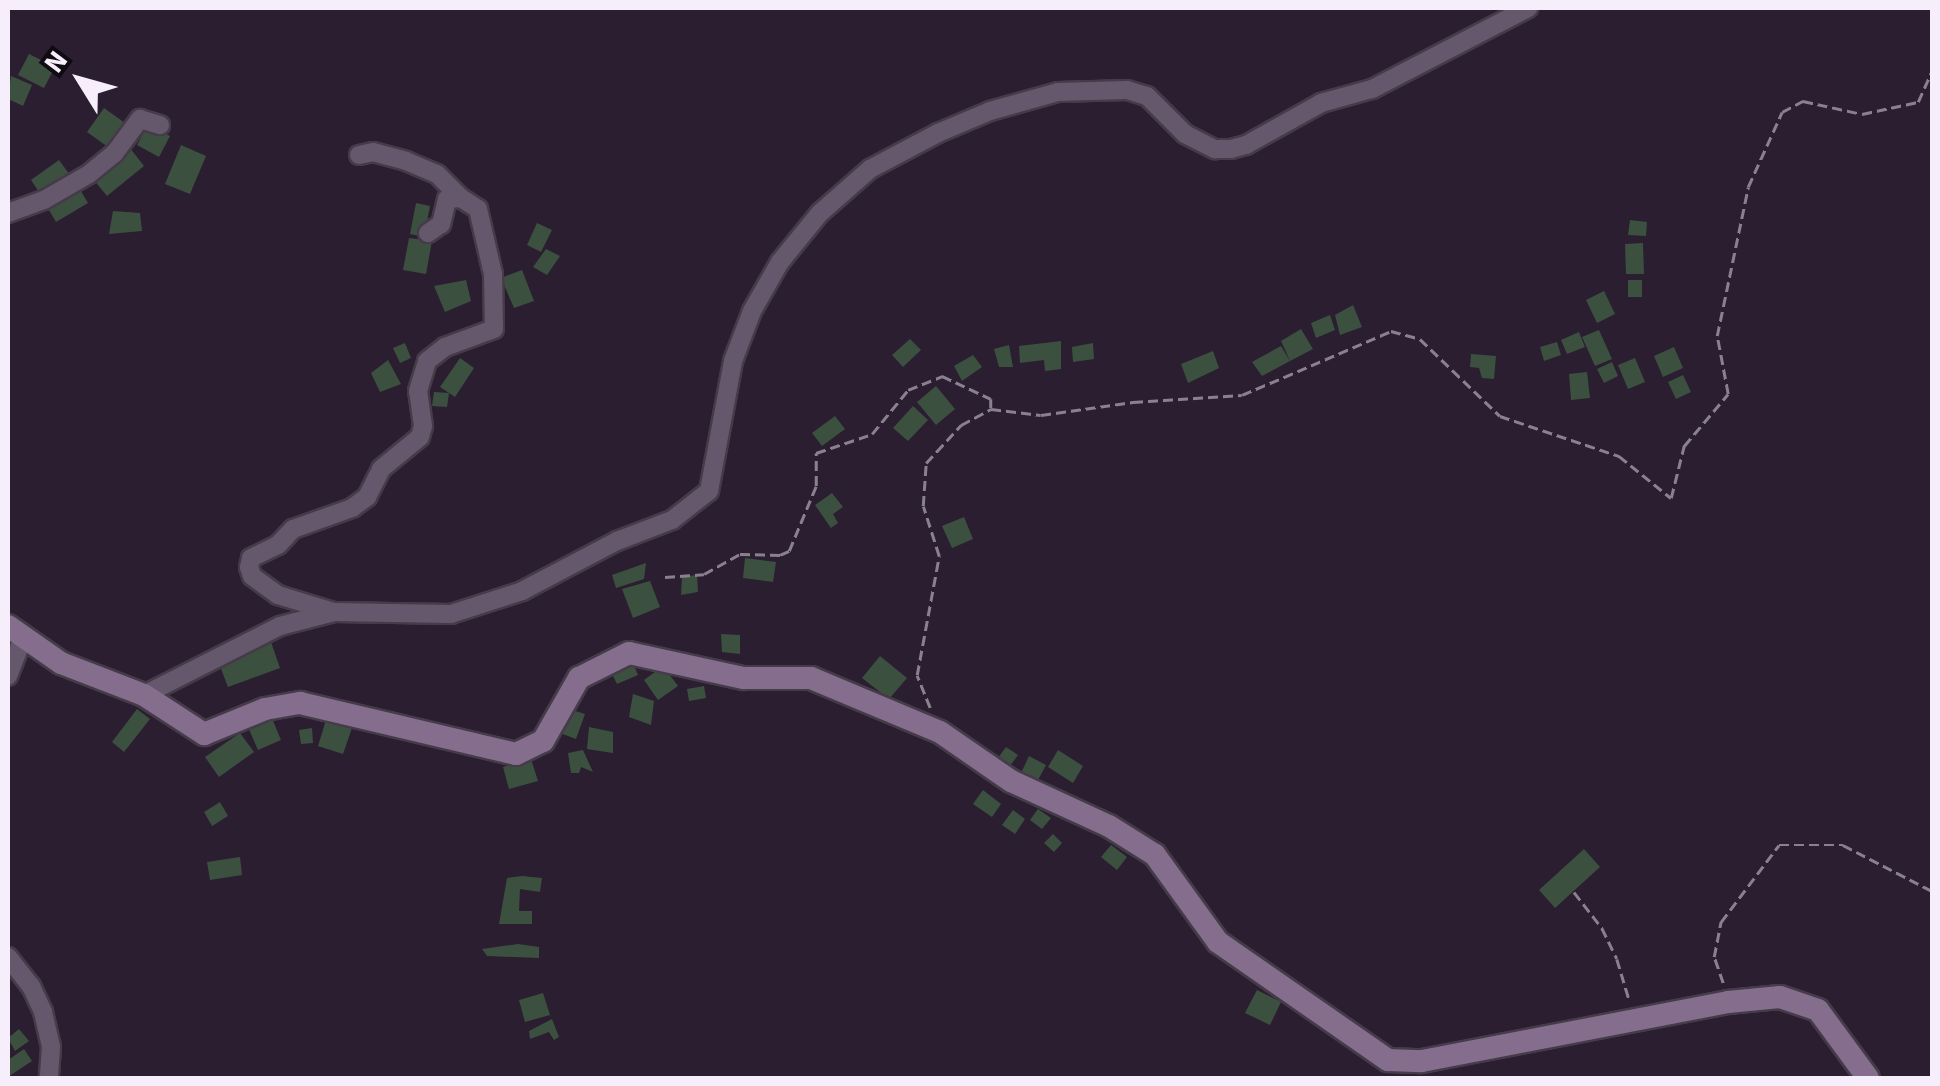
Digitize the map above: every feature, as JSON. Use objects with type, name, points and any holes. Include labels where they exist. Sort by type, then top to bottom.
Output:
[{"type":"main road","points":[[15,632],[60,663],[144,695],[204,734],[264,709],[300,703],[516,754],[543,741],[580,678],[628,653],[744,678],[811,678],[940,732],[1010,780],[1109,826],[1155,855],[1218,942],[1388,1060],[1422,1061],[1480,1052],[1728,1002],[1780,997],[1818,1010],[1868,1078]]},
{"type":"street","points":[[144,695],[280,626],[334,612],[452,614],[522,592],[618,541],[672,520],[708,491],[733,361],[752,310],[780,262],[820,213],[870,169],[938,133],[990,111],[1058,92],[1127,90],[1148,96],[1184,134],[1215,149],[1246,146],[1321,103],[1372,89],[1528,8]]},
{"type":"street","points":[[8,213],[44,200],[89,174],[114,154],[140,119],[160,125]]},
{"type":"street","points":[[334,612],[278,595],[252,576],[251,558],[278,545],[293,529],[352,508],[367,497],[382,469],[420,437],[423,426],[418,392],[428,361],[445,348],[494,329],[492,274],[478,209],[437,174],[373,152],[360,155]]},
{"type":"street","points":[[428,234],[441,224],[447,199],[461,198]]},
{"type":"street","points":[[8,676],[15,632]]},
{"type":"street","points":[[8,956],[43,1012],[51,1046],[49,1078]]},
{"type":"path","points":[[940,732],[917,675],[939,556],[923,506],[926,463],[961,425],[990,410],[1041,415],[1133,402],[1242,394],[1391,331],[1420,339],[1500,416],[1620,456],[1671,498],[1684,446],[1728,394],[1716,336],[1748,186],[1782,112],[1803,101],[1862,114],[1918,102],[1932,71]]},
{"type":"path","points":[[665,578],[704,574],[740,554],[780,555],[788,551],[816,486],[816,452],[852,444],[872,434],[898,398],[942,376],[991,400],[990,410]]},
{"type":"path","points":[[1728,1002],[1714,957],[1721,922],[1779,845],[1842,845],[1932,891]]},
{"type":"path","points":[[1574,892],[1602,928],[1618,959],[1634,1020]]},
{"type":"building","points":[[29,54],[55,67],[44,88],[18,75]]},
{"type":"building","points":[[11,76],[32,85],[23,106],[8,99]]},
{"type":"building","points":[[104,108],[125,123],[108,147],[87,132]]},
{"type":"building","points":[[148,124],[170,136],[159,157],[137,145]]},
{"type":"building","points":[[181,145],[206,156],[190,194],[165,184]]},
{"type":"building","points":[[130,148],[144,166],[107,196],[93,179]]},
{"type":"building","points":[[59,160],[70,175],[41,195],[31,180]]},
{"type":"building","points":[[78,186],[88,203],[56,222],[46,205]]},
{"type":"building","points":[[416,203],[430,206],[424,237],[410,234]]},
{"type":"building","points":[[113,211],[140,213],[142,231],[109,234]]},
{"type":"building","points":[[1630,220],[1647,222],[1646,236],[1628,235]]},
{"type":"building","points":[[537,223],[552,230],[541,252],[527,245]]},
{"type":"building","points":[[409,238],[432,241],[426,274],[403,270]]},
{"type":"building","points":[[1643,243],[1644,274],[1626,274],[1625,244]]},
{"type":"building","points":[[546,249],[560,256],[547,275],[533,267]]},
{"type":"building","points":[[522,270],[534,301],[514,308],[501,278]]},
{"type":"building","points":[[466,280],[471,301],[445,312],[434,286]]},
{"type":"building","points":[[1628,280],[1642,280],[1642,297],[1628,297]]},
{"type":"building","points":[[1604,291],[1615,314],[1597,323],[1586,300]]},
{"type":"building","points":[[1353,305],[1362,327],[1340,335],[1335,315]]},
{"type":"building","points":[[1330,315],[1335,330],[1316,338],[1311,323]]},
{"type":"building","points":[[1301,329],[1313,349],[1290,361],[1281,341]]},
{"type":"building","points":[[1599,330],[1612,359],[1595,366],[1582,337]]},
{"type":"building","points":[[1579,332],[1585,347],[1567,354],[1561,340]]},
{"type":"building","points":[[910,339],[921,350],[903,367],[892,355]]},
{"type":"building","points":[[1061,341],[1061,369],[1045,371],[1044,360],[1020,363],[1019,346]]},
{"type":"building","points":[[1557,342],[1561,355],[1544,361],[1540,347]]},
{"type":"building","points":[[405,343],[411,358],[400,363],[393,348]]},
{"type":"building","points":[[1093,343],[1094,359],[1073,362],[1072,347]]},
{"type":"building","points":[[1009,345],[1013,367],[999,367],[994,349]]},
{"type":"building","points":[[1281,346],[1290,361],[1262,376],[1252,362]]},
{"type":"building","points":[[1674,347],[1683,368],[1663,377],[1654,356]]},
{"type":"building","points":[[1213,351],[1219,368],[1188,383],[1181,364]]},
{"type":"building","points":[[1471,354],[1496,356],[1494,379],[1482,378],[1479,368],[1470,367]]},
{"type":"building","points":[[973,355],[982,367],[962,381],[954,366]]},
{"type":"building","points":[[460,358],[474,368],[455,397],[440,387]]},
{"type":"building","points":[[1635,358],[1645,382],[1628,389],[1618,365]]},
{"type":"building","points":[[388,360],[401,384],[380,392],[371,373]]},
{"type":"building","points":[[1612,362],[1618,376],[1604,383],[1597,369]]},
{"type":"building","points":[[1587,372],[1590,398],[1571,400],[1569,374]]},
{"type":"building","points":[[1683,375],[1691,392],[1676,399],[1668,382]]},
{"type":"building","points":[[936,386],[955,409],[936,425],[917,402]]},
{"type":"building","points":[[434,392],[449,393],[447,407],[432,406]]},
{"type":"building","points":[[913,406],[928,420],[908,441],[893,428]]},
{"type":"building","points":[[835,416],[845,429],[822,446],[812,433]]},
{"type":"building","points":[[832,493],[843,507],[833,514],[838,523],[831,528],[815,505]]},
{"type":"building","points":[[964,517],[973,539],[952,548],[942,526]]},
{"type":"building","points":[[745,558],[776,562],[773,582],[743,578]]},
{"type":"building","points":[[646,563],[644,579],[616,588],[612,575]]},
{"type":"building","points":[[697,575],[698,592],[681,595],[682,577]]},
{"type":"building","points":[[650,581],[660,607],[633,618],[622,589]]},
{"type":"building","points":[[721,634],[740,635],[740,654],[722,652]]},
{"type":"building","points":[[271,642],[280,668],[228,687],[218,661]]},
{"type":"building","points":[[880,656],[907,678],[889,699],[862,678]]},
{"type":"building","points":[[631,658],[638,675],[617,684],[609,668]]},
{"type":"building","points":[[663,666],[678,686],[658,700],[644,680]]},
{"type":"building","points":[[704,686],[706,698],[689,701],[687,689]]},
{"type":"building","points":[[633,694],[654,701],[651,725],[629,717]]},
{"type":"building","points":[[137,709],[150,719],[124,752],[112,742]]},
{"type":"building","points":[[569,709],[585,714],[576,739],[560,733]]},
{"type":"building","points":[[271,716],[281,740],[258,750],[248,727]]},
{"type":"building","points":[[326,720],[352,728],[343,754],[318,746]]},
{"type":"building","points":[[589,727],[613,732],[613,753],[587,749]]},
{"type":"building","points":[[312,728],[313,743],[301,744],[299,730]]},
{"type":"building","points":[[240,733],[254,752],[219,777],[205,757]]},
{"type":"building","points":[[1006,747],[1018,755],[1010,766],[998,758]]},
{"type":"building","points":[[583,750],[593,772],[581,767],[579,773],[571,773],[568,753]]},
{"type":"building","points":[[1058,750],[1083,766],[1073,783],[1048,767]]},
{"type":"building","points":[[1029,756],[1046,765],[1037,782],[1021,773]]},
{"type":"building","points":[[531,759],[538,781],[509,789],[503,767]]},
{"type":"building","points":[[983,790],[1001,804],[992,817],[973,804]]},
{"type":"building","points":[[220,802],[228,816],[212,826],[204,812]]},
{"type":"building","points":[[1038,809],[1051,818],[1042,829],[1030,820]]},
{"type":"building","points":[[1013,810],[1025,819],[1015,834],[1002,825]]},
{"type":"building","points":[[1053,834],[1062,843],[1054,852],[1044,843]]},
{"type":"building","points":[[1111,845],[1127,857],[1117,870],[1101,857]]},
{"type":"building","points":[[1584,849],[1600,867],[1555,908],[1539,890]]},
{"type":"building","points":[[240,857],[242,875],[210,880],[207,862]]},
{"type":"building","points":[[507,878],[542,878],[540,892],[520,889],[519,911],[532,911],[532,924],[499,924]]},
{"type":"building","points":[[518,944],[539,947],[539,958],[487,956],[482,949]]},
{"type":"building","points":[[1257,990],[1281,1002],[1270,1025],[1245,1013]]},
{"type":"building","points":[[543,993],[550,1015],[525,1022],[519,1000]]},
{"type":"building","points":[[552,1019],[559,1037],[554,1040],[549,1032],[530,1039],[529,1031]]},
{"type":"building","points":[[19,1029],[29,1041],[15,1051],[8,1038]]},
{"type":"building","points":[[24,1049],[32,1061],[8,1077],[8,1060]]}]
